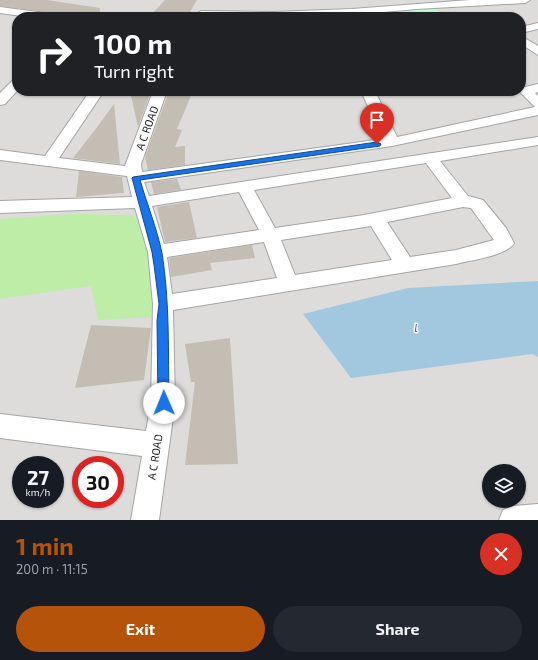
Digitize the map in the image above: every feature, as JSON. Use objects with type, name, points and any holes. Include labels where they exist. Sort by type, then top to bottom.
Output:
[{"type":"street","points":[[362,12],[525,0]]},
{"type":"street","points":[[429,6],[436,12]]},
{"type":"street","points":[[0,10],[16,12]]},
{"type":"street","points":[[0,22],[12,14]]},
{"type":"street","points":[[526,29],[538,26]]},
{"type":"street","points":[[526,42],[538,51]]},
{"type":"street","points":[[0,101],[12,89]]},
{"type":"street","points":[[528,89],[538,104]]},
{"type":"street","points":[[49,161],[94,96]]},
{"type":"street","name":"A C ROAD","points":[[145,520],[164,403],[162,321],[164,304],[157,252],[133,164],[158,96]]},
{"type":"street","points":[[370,96],[392,142]]},
{"type":"street","points":[[0,155],[49,161],[135,175],[392,142],[538,111]]},
{"type":"street","points":[[0,207],[143,202],[538,141]]},
{"type":"street","points":[[430,158],[463,201]]},
{"type":"street","points":[[244,186],[270,235],[289,284]]},
{"type":"street","points":[[157,252],[375,218],[463,201],[477,204],[500,232],[505,243],[490,249],[456,257],[164,304]]},
{"type":"street","points":[[375,218],[405,265]]},
{"type":"street","points":[[0,426],[158,445]]},
{"type":"street","points":[[513,520],[538,518]]},
{"type":"shaded area","points":[[0,0],[538,0],[538,520],[0,520],[0,10],[13,12],[12,96],[526,96],[526,12],[203,12],[203,9],[201,12],[20,12],[0,9]]},
{"type":"green space","points":[[434,7],[439,12],[373,12]]},
{"type":"green space","points":[[74,214],[133,215],[155,250],[156,317],[98,320],[91,286],[0,299],[0,219]]},
{"type":"water","name":"l","points":[[538,281],[538,357],[532,354],[351,378],[303,314],[408,288]]},
{"type":"building","points":[[0,0],[47,0],[100,8],[100,12],[45,12],[0,6]]},
{"type":"building","points":[[165,0],[197,0],[190,12],[154,12]]},
{"type":"building","points":[[131,96],[149,96],[138,127]]},
{"type":"building","points":[[167,96],[191,96],[177,129],[182,130],[175,147],[185,146],[185,165],[148,170],[145,157]]},
{"type":"building","points":[[114,104],[120,164],[73,158],[95,130]]},
{"type":"building","points":[[79,171],[122,177],[124,193],[76,197]]},
{"type":"building","points":[[177,179],[181,190],[154,194],[151,182]]},
{"type":"building","points":[[189,202],[197,238],[165,242],[157,207]]},
{"type":"building","points":[[252,245],[255,258],[210,263],[212,270],[171,277],[169,258]]},
{"type":"building","points":[[91,325],[151,328],[144,380],[75,388]]},
{"type":"building","points":[[230,338],[238,464],[185,465],[195,382],[191,382],[185,344]]},
{"type":"route","points":[[164,403],[162,321],[164,304],[159,265],[157,252],[135,178],[377,144]]}]
